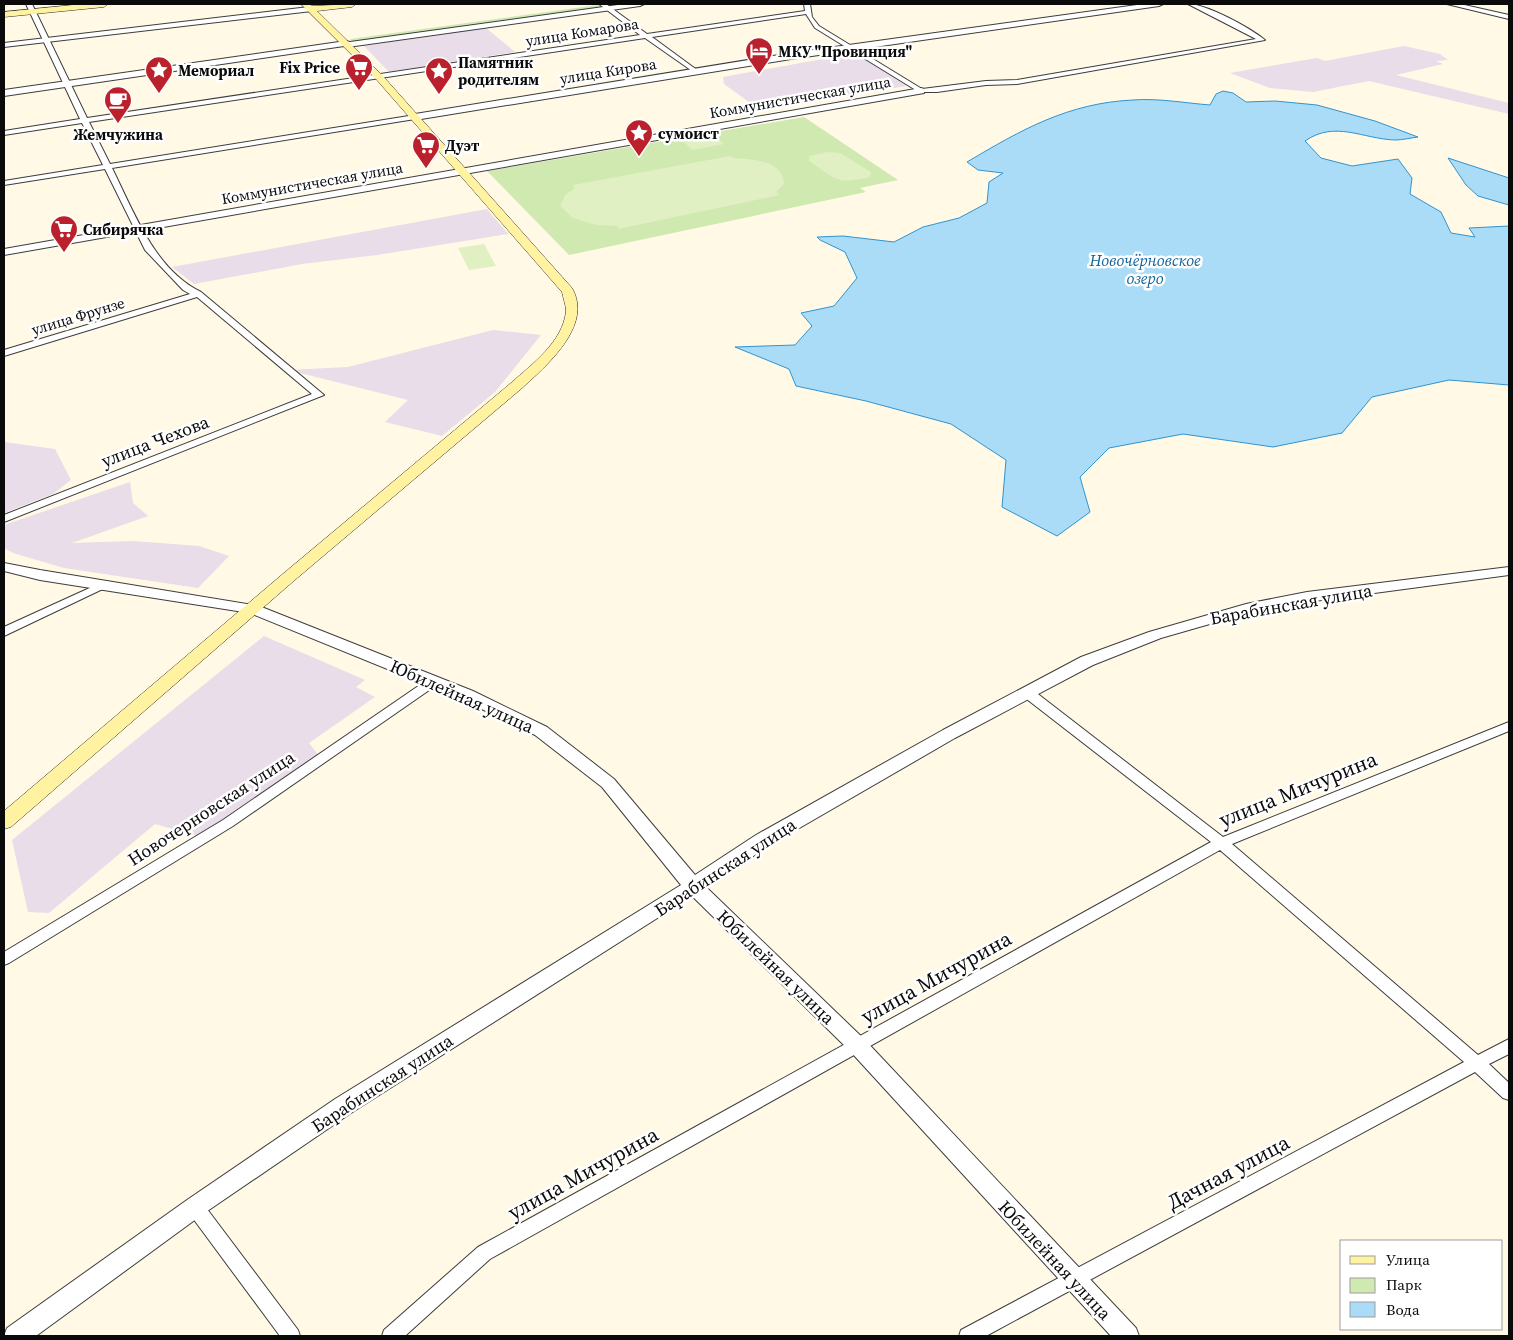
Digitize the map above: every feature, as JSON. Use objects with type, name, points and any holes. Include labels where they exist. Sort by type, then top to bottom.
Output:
[{"type":"main road","points":[[4,15],[31,8],[104,4]]},
{"type":"main road","points":[[307,6],[352,4]]},
{"type":"main road","points":[[4,822],[516,386],[547,358],[564,335],[572,310],[568,291],[379,76],[307,6]]},
{"type":"street","points":[[4,93],[605,6],[640,4]]},
{"type":"street","points":[[807,4],[809,17],[817,27],[921,91],[986,83],[1017,82],[1262,40],[1227,20],[1191,4]]},
{"type":"street","name":"улица Кирова","points":[[4,183],[694,71],[1159,4]]},
{"type":"street","points":[[1451,4],[1509,17]]},
{"type":"street","points":[[4,46],[307,6]]},
{"type":"street","points":[[605,6],[694,71]]},
{"type":"street","points":[[31,8],[84,122],[149,250],[186,288],[198,294]]},
{"type":"street","name":"улица Комарова","points":[[4,133],[808,12]]},
{"type":"street","name":"Коммунистическая улица","points":[[4,252],[921,91]]},
{"type":"street","points":[[161,306],[186,288]]},
{"type":"street","name":"улица Фрунзе","points":[[4,353],[198,294]]},
{"type":"street","name":"улица Чехова","points":[[4,519],[319,395],[198,294]]},
{"type":"street","name":"Юбилейная улица","points":[[4,567],[40,575],[254,609],[434,681],[541,731],[608,783],[693,886],[856,1045],[1127,1336]]},
{"type":"street","name":"Барабинская улица","points":[[16,1336],[195,1207],[343,1106],[771,835],[949,734],[1029,694],[1087,661],[1155,635],[1246,608],[1509,571]]},
{"type":"street","points":[[4,632],[105,584]]},
{"type":"street","name":"Новочерновская улица","points":[[4,959],[228,823],[434,681]]},
{"type":"street","points":[[1029,694],[1221,843],[1478,1064],[1509,1093]]},
{"type":"street","name":"улица Мичурина","points":[[391,1336],[484,1253],[1221,843],[1509,726]]},
{"type":"street","name":"Дачная улица","points":[[968,1336],[1509,1046]]},
{"type":"street","points":[[195,1207],[291,1336]]},
{"type":"shaded area","points":[[486,28],[515,52],[389,72],[364,46]]},
{"type":"shaded area","points":[[1404,46],[1440,54],[1448,60],[1436,61],[1443,64],[1396,75],[1509,103],[1509,114],[1369,81],[1313,92],[1270,88],[1230,73],[1317,58],[1325,61]]},
{"type":"shaded area","points":[[856,53],[907,86],[760,110],[724,84],[723,77]]},
{"type":"shaded area","points":[[487,209],[508,234],[377,255],[302,264],[194,284],[172,267]]},
{"type":"shaded area","points":[[493,330],[541,335],[495,392],[442,436],[385,422],[408,400],[288,370],[348,367]]},
{"type":"shaded area","points":[[4,442],[55,449],[71,480],[53,494],[4,513]]},
{"type":"shaded area","points":[[130,482],[133,503],[148,516],[72,543],[133,541],[199,546],[229,556],[198,588],[64,568],[13,553],[4,548],[4,525]]},
{"type":"shaded area","points":[[264,636],[365,680],[356,687],[375,697],[309,743],[319,756],[197,836],[155,824],[49,913],[28,912],[12,840]]},
{"type":"green space","points":[[598,5],[600,8],[354,43],[350,39]]},
{"type":"green space","points":[[804,117],[898,180],[860,188],[866,192],[569,255],[487,171]]},
{"type":"green space","points":[[716,137],[724,144],[692,150],[684,142]]},
{"type":"green space","points":[[828,152],[840,153],[871,172],[870,177],[850,180],[837,179],[809,161],[809,156]]},
{"type":"green space","points":[[730,156],[766,163],[779,170],[783,176],[784,184],[776,192],[780,195],[618,229],[618,226],[596,225],[573,218],[560,206],[565,195],[575,188],[573,185]]},
{"type":"green space","points":[[484,244],[496,266],[469,270],[458,248]]},
{"type":"water","name":"Новочёрновское озеро","points":[[1223,91],[1233,93],[1246,102],[1275,101],[1317,105],[1375,121],[1418,137],[1395,140],[1338,131],[1316,135],[1305,141],[1321,158],[1352,166],[1398,159],[1412,178],[1410,194],[1441,212],[1451,233],[1475,237],[1469,228],[1509,226],[1509,385],[1449,380],[1372,397],[1342,433],[1273,447],[1183,434],[1109,448],[1080,477],[1090,512],[1057,536],[1002,507],[1006,460],[951,424],[866,401],[796,386],[789,369],[735,347],[795,345],[812,326],[801,313],[834,306],[857,278],[845,252],[817,237],[843,236],[894,242],[923,227],[959,218],[987,203],[989,182],[1003,173],[978,170],[967,162],[1026,129],[1066,112],[1109,102],[1133,100],[1162,100],[1210,105],[1216,94]]},
{"type":"water","points":[[1448,158],[1509,178],[1509,205],[1478,196],[1466,185]]},
{"type":"place","name":"МКУ \"Провинция\"","points":[[759,75]]},
{"type":"place","name":"Fix Price","points":[[359,91]]},
{"type":"place","name":"Мемориал","points":[[159,94]]},
{"type":"place","name":"Памятник родителям","points":[[439,95]]},
{"type":"place","name":"Жемчужина","points":[[118,124]]},
{"type":"place","name":"сумоист","points":[[639,157]]},
{"type":"place","name":"Дуэт","points":[[426,169]]},
{"type":"place","name":"Сибирячка","points":[[64,253]]}]
